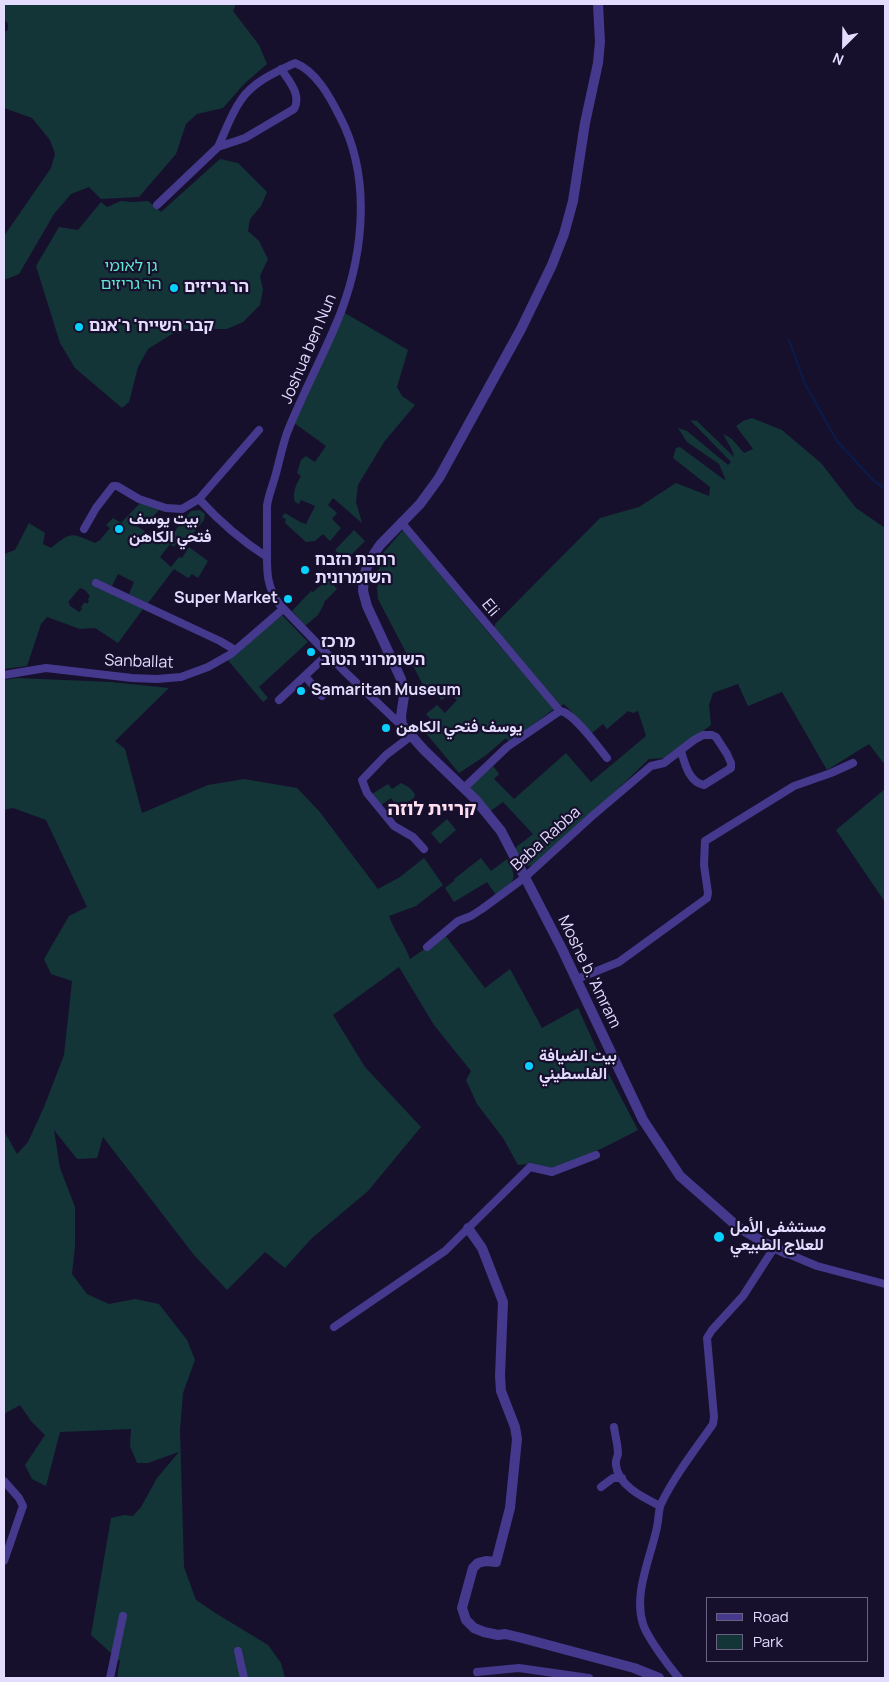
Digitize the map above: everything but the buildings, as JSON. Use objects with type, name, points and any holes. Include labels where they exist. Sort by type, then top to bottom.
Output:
[{"type":"street","points":[[404,728],[401,722],[404,696],[401,679],[368,610],[363,584],[366,569],[383,540],[420,504],[439,478],[521,328],[560,244],[573,201],[585,123],[598,63],[600,42],[598,4]]},
{"type":"street","name":"Joshua ben Nun","points":[[218,147],[241,100],[249,91],[265,78],[295,63],[303,66],[323,88],[337,109],[348,132],[360,182],[361,214],[358,246],[347,294],[336,325],[287,434],[268,504],[266,575],[269,588],[283,609],[327,655],[404,728]]},
{"type":"street","points":[[157,205],[218,147],[245,138],[294,109],[297,98],[282,69]]},
{"type":"street","points":[[84,529],[96,508],[113,486],[117,486],[139,499],[166,508],[182,509],[199,499],[259,430]]},
{"type":"street","points":[[199,499],[215,517],[267,557]]},
{"type":"street","name":"Eli","points":[[401,522],[560,711],[564,711],[574,720],[607,758]]},
{"type":"street","points":[[96,583],[220,641],[235,650]]},
{"type":"street","name":"Sanballat","points":[[4,675],[46,668],[132,678],[180,677],[208,667],[235,650],[283,609]]},
{"type":"street","points":[[279,700],[327,655]]},
{"type":"street","points":[[305,676],[322,696]]},
{"type":"street","points":[[464,788],[507,747],[560,711]]},
{"type":"street","name":"Moshe b. 'Amram","points":[[404,728],[464,788],[498,827],[577,979],[642,1120],[680,1176],[738,1227],[786,1253]]},
{"type":"street","name":"Baba Rabba","points":[[428,947],[458,922],[482,909],[524,878],[651,766],[664,763],[694,740],[703,735],[712,735],[716,738],[727,754],[731,768],[701,784],[691,775],[681,751]]},
{"type":"street","points":[[411,736],[386,755],[362,780],[366,793],[394,826],[413,837],[424,849]]},
{"type":"street","points":[[577,979],[619,962],[707,898],[704,865],[705,841],[794,786],[853,763]]},
{"type":"street","points":[[334,1328],[445,1252],[530,1166],[552,1172],[596,1155]]},
{"type":"street","points":[[468,1228],[482,1248],[503,1302],[501,1391],[515,1427],[517,1439],[510,1508],[496,1562],[478,1562],[473,1568],[462,1608],[466,1620],[474,1628],[484,1632],[498,1635],[506,1634],[634,1668],[658,1678]]},
{"type":"street","points":[[679,1678],[671,1669],[643,1625],[641,1594],[658,1524],[660,1506],[678,1472],[713,1424],[707,1338],[743,1296],[774,1248]]},
{"type":"street","points":[[786,1253],[817,1266],[885,1284]]},
{"type":"street","points":[[614,1427],[618,1455],[615,1462],[617,1471],[628,1486],[644,1498],[660,1506]]},
{"type":"street","points":[[601,1487],[612,1478],[622,1478]]},
{"type":"street","points":[[4,1481],[19,1498],[23,1506],[4,1561]]},
{"type":"street","points":[[110,1678],[123,1616]]},
{"type":"street","points":[[238,1651],[244,1678]]},
{"type":"street","points":[[477,1672],[519,1668],[589,1678]]},
{"type":"green space","points":[[4,4],[236,4],[233,11],[259,45],[267,64],[244,84],[223,108],[197,114],[186,124],[176,154],[139,197],[101,199],[89,187],[71,194],[54,214],[19,274],[4,280],[4,236],[51,168],[55,154],[50,140],[32,118],[4,108],[4,32],[8,30],[8,24],[4,19]]},
{"type":"green space","name":"גן לאומי הר גריזים","points":[[220,159],[238,163],[267,192],[261,206],[250,219],[248,231],[259,241],[268,259],[260,276],[263,290],[260,305],[243,322],[227,329],[180,329],[148,349],[138,367],[129,402],[122,408],[75,368],[60,343],[36,266],[59,227],[78,230],[101,202],[107,207],[121,201],[148,201],[161,212]]},
{"type":"green space","points":[[345,313],[408,350],[397,387],[402,396],[415,405],[384,442],[358,485],[356,502],[362,523],[333,498],[328,505],[337,513],[332,519],[341,528],[330,541],[323,534],[315,541],[306,542],[285,523],[286,519],[282,517],[285,513],[306,524],[315,506],[301,500],[299,504],[295,502],[294,492],[301,476],[297,473],[301,460],[306,456],[315,462],[326,446],[294,423]]},
{"type":"green space","points":[[752,418],[782,430],[821,463],[856,508],[885,528],[885,765],[869,744],[827,770],[782,692],[748,706],[738,684],[713,693],[709,705],[711,725],[667,758],[649,759],[573,832],[533,865],[528,866],[522,862],[514,849],[533,834],[503,802],[489,812],[468,788],[493,766],[499,774],[494,779],[514,799],[566,753],[591,782],[646,736],[638,711],[633,713],[628,711],[607,729],[603,724],[592,733],[564,704],[561,706],[495,630],[495,624],[600,518],[639,507],[676,483],[709,496],[710,487],[673,458],[676,448],[680,447],[726,481],[719,464],[687,442],[678,428],[687,431],[728,465],[731,462],[690,420],[697,421],[734,457],[723,434],[732,439],[744,453],[753,449],[736,426]]},
{"type":"green space","points":[[140,503],[160,509],[149,521],[141,514],[134,524],[147,533],[155,534],[164,539],[169,533],[173,535],[180,523],[191,511],[200,510],[205,514],[204,520],[187,541],[180,538],[174,547],[170,544],[160,557],[171,567],[179,557],[182,558],[189,547],[208,561],[198,578],[192,574],[188,578],[174,569],[148,603],[129,594],[134,582],[118,574],[112,586],[96,581],[94,586],[143,609],[118,643],[95,628],[80,629],[47,617],[41,624],[27,666],[4,669],[4,554],[15,550],[29,523],[45,533],[43,544],[51,548],[72,535],[95,543],[110,528],[106,525],[113,518],[121,523]],"holes":[[[80,588],[85,590],[90,596],[89,601],[87,604],[85,602],[79,612],[69,605],[68,602]]]},
{"type":"green space","points":[[354,530],[365,541],[346,560],[335,550]]},
{"type":"green space","points":[[403,530],[554,709],[509,742],[506,738],[485,756],[459,773],[425,732],[425,726],[432,721],[426,714],[437,705],[445,713],[457,700],[449,693],[442,700],[427,685],[422,683],[378,599],[377,587],[382,576],[377,571],[380,568],[377,565],[378,559]]},
{"type":"green space","points":[[328,579],[337,589],[324,602],[318,615],[305,626],[292,611],[311,591],[313,592]]},
{"type":"green space","points":[[282,615],[308,642],[259,687],[268,698],[263,702],[227,659]]},
{"type":"green space","points":[[17,678],[111,682],[169,688],[115,741],[125,749],[142,813],[208,785],[244,779],[297,788],[319,811],[378,889],[400,877],[424,858],[443,885],[416,906],[389,916],[410,959],[445,935],[485,988],[510,969],[542,1028],[578,1008],[603,1063],[638,1130],[605,1147],[551,1170],[529,1164],[518,1165],[503,1138],[477,1104],[466,1080],[471,1071],[434,1025],[399,967],[333,1015],[365,1067],[421,1127],[368,1191],[311,1239],[285,1268],[265,1252],[227,1290],[194,1255],[103,1137],[97,1158],[77,1159],[54,1130],[60,1168],[75,1207],[75,1246],[72,1274],[87,1294],[109,1304],[135,1299],[159,1304],[187,1340],[195,1360],[183,1393],[180,1430],[184,1567],[196,1600],[268,1645],[281,1663],[285,1678],[117,1678],[120,1661],[91,1635],[111,1518],[124,1515],[133,1516],[141,1507],[157,1478],[179,1452],[148,1463],[137,1463],[130,1446],[131,1429],[60,1432],[46,1486],[32,1479],[25,1465],[45,1435],[31,1421],[20,1405],[4,1414],[4,1131],[17,1154],[28,1142],[64,1055],[72,981],[51,974],[44,959],[69,916],[87,907],[46,820],[13,808],[4,810],[4,680]]},
{"type":"green space","points":[[401,783],[410,788],[415,794],[414,798],[398,808],[391,798],[380,806],[372,794],[388,784],[392,789]]},
{"type":"green space","points":[[885,789],[885,902],[836,830]]},
{"type":"green space","points":[[447,819],[456,830],[440,844],[431,833]]},
{"type":"green space","points":[[481,858],[491,871],[507,859],[514,876],[511,884],[496,895],[487,882],[454,902],[445,888]]},
{"type":"waterway","points":[[789,340],[805,384],[837,441],[873,480],[885,489]]},
{"type":"place","name":"הר גריזים","points":[[174,288]]},
{"type":"place","name":"קבר השייח' ר'אנם","points":[[79,327]]},
{"type":"place","name":"بيت يوسف فتحي الكاهن","points":[[119,529]]},
{"type":"place","name":"רחבת הזבח השומרונית","points":[[305,570]]},
{"type":"place","name":"Super Market","points":[[288,599]]},
{"type":"place","name":"מרכז השומרוני הטוב","points":[[311,652]]},
{"type":"place","name":"Samaritan Museum","points":[[301,691]]},
{"type":"place","name":"يوسف فتحي الكاهن","points":[[386,728]]},
{"type":"place","name":"بيت الضيافة الفلسطيني","points":[[529,1066]]},
{"type":"place","name":"مستشفى الأمل للعلاج الطبيعي","points":[[719,1237]]},
{"type":"district","name":"קריית לוזה","points":[[432,810]]}]
